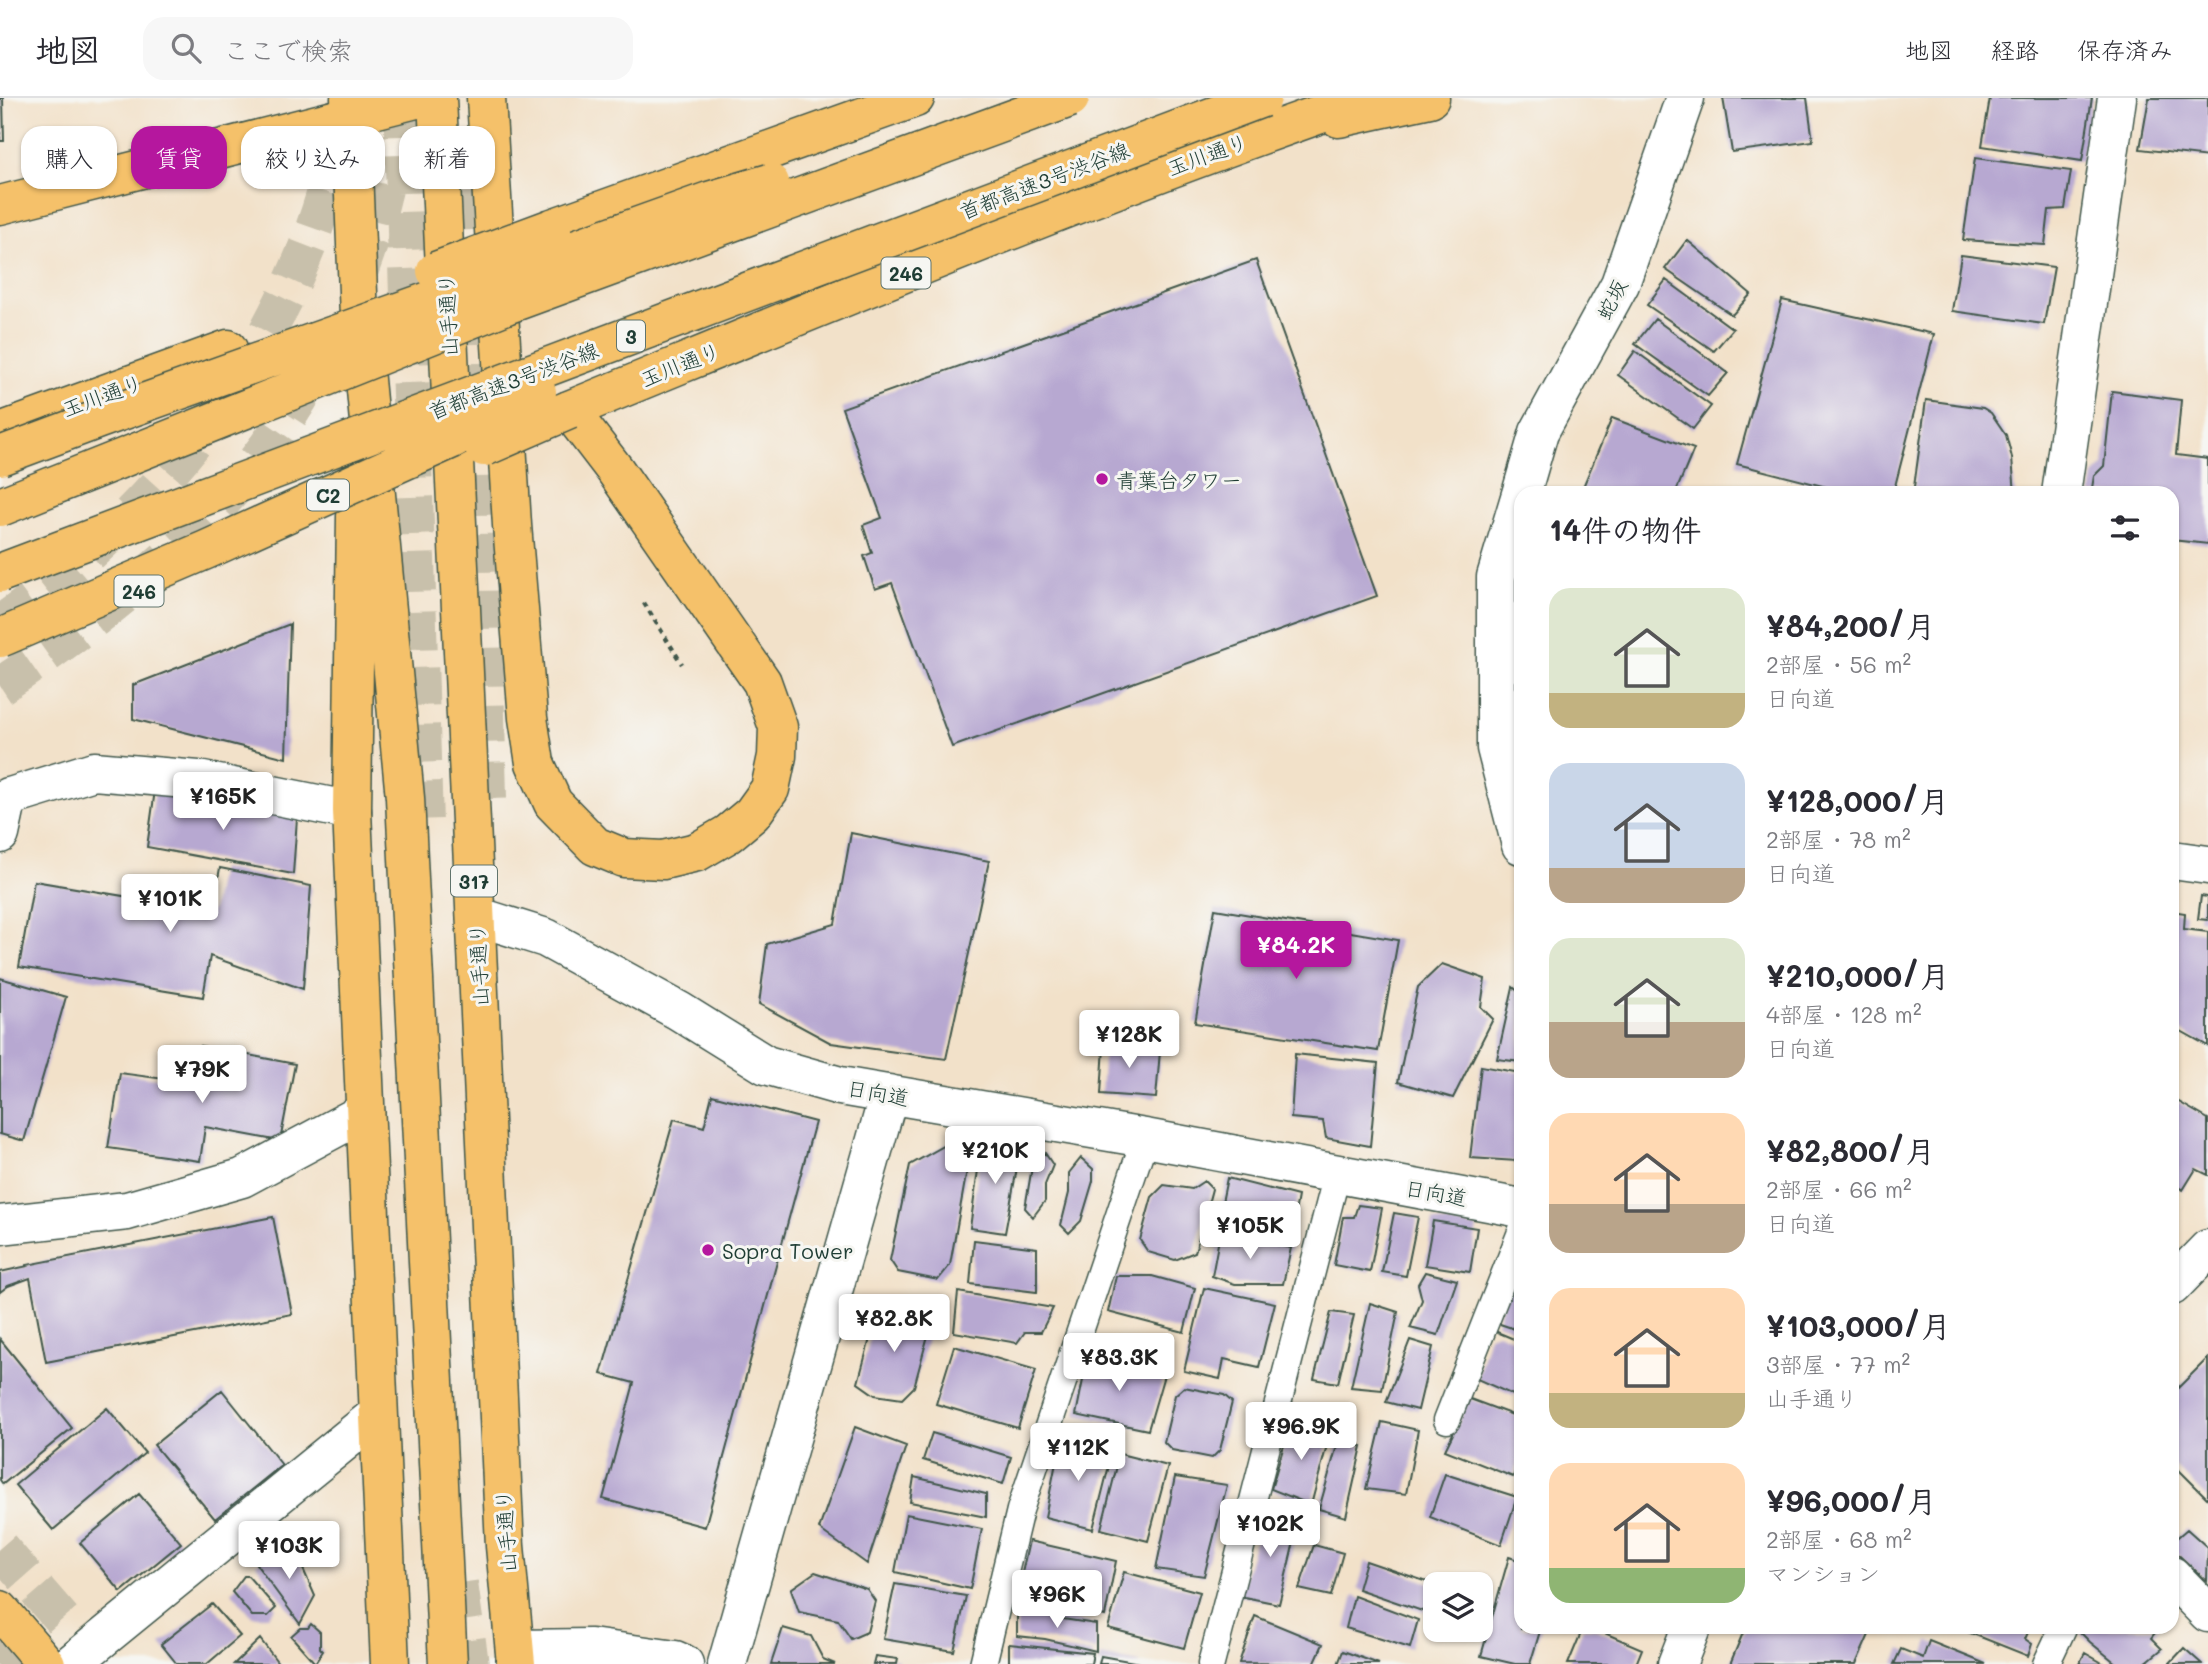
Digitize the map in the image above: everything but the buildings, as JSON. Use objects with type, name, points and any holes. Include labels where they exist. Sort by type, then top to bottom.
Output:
[{"type":"main road","points":[[0,205],[350,107],[419,98]]},
{"type":"main road","name":"山手通り","points":[[437,98],[505,1546],[515,1657]]},
{"type":"main road","points":[[486,98],[516,582],[528,718],[535,763],[553,803],[595,846],[624,858],[663,860],[697,852],[728,834],[752,814],[770,789],[777,756],[778,727],[762,682],[615,470],[569,410]]},
{"type":"main road","name":"玉川通り","points":[[0,432],[552,228],[915,98]]},
{"type":"main road","points":[[0,456],[709,201],[1058,98]]},
{"type":"main road","points":[[0,507],[506,306],[1070,98]]},
{"type":"main road","name":"首都高速3号渋谷線","points":[[0,573],[1262,98]]},
{"type":"main road","name":"玉川通り","points":[[0,645],[278,536],[569,410],[1096,196],[1366,98]]},
{"type":"main road","name":"246","points":[[1245,140],[1430,98]]},
{"type":"main road","points":[[350,107],[359,317],[405,798],[448,1664]]},
{"type":"main road","points":[[359,317],[352,811],[390,1664]]},
{"type":"main road","name":"C2","points":[[0,638],[206,550],[450,440],[646,331]]},
{"type":"main road","points":[[0,1610],[46,1664]]},
{"type":"street","name":"蛇坂","points":[[1523,486],[1539,432],[1620,284],[1685,98]]},
{"type":"street","points":[[2063,486],[2117,98]]},
{"type":"street","name":"蛇坂","points":[[1514,517],[1496,577],[1496,748],[1514,818]]},
{"type":"street","points":[[0,834],[4,799],[94,771],[198,780],[352,811]]},
{"type":"street","points":[[2179,861],[2208,865]]},
{"type":"street","name":"日向道","points":[[475,916],[546,938],[679,1011],[766,1065],[840,1086],[1145,1138],[1514,1207]]},
{"type":"street","points":[[727,1664],[889,1094]]},
{"type":"street","points":[[0,1225],[127,1211],[242,1178],[365,1112]]},
{"type":"street","points":[[2179,1279],[2208,1249]]},
{"type":"street","points":[[71,1664],[378,1414]]},
{"type":"street","points":[[2179,1583],[2208,1613]]},
{"type":"street","points":[[1677,1664],[1689,1634]]},
{"type":"street","points":[[515,1657],[591,1648],[675,1660],[684,1664]]},
{"type":"lane","points":[[983,1664],[1020,1510],[1145,1138]]},
{"type":"lane","points":[[1211,1664],[1337,1174]]},
{"type":"lane","points":[[1447,1420],[1514,1250]]},
{"type":"lane","points":[[2046,1664],[2060,1634]]},
{"type":"tunnel","points":[[402,98],[424,824]]},
{"type":"tunnel","points":[[0,624],[62,577],[121,523],[175,465],[224,401],[266,333],[301,262],[327,187],[344,110]]},
{"type":"tunnel","points":[[358,275],[373,233],[390,165]]},
{"type":"tunnel","points":[[473,189],[488,799]]},
{"type":"tunnel","points":[[0,686],[92,620],[180,545],[257,461],[290,414],[318,365]]},
{"type":"tunnel","points":[[0,1548],[101,1664]]},
{"type":"tunnel","points":[[459,1583],[470,1664]]},
{"type":"tunnel","points":[[0,1640],[21,1664]]},
{"type":"place","name":"青葉台タワー","points":[[1102,479]]},
{"type":"place","name":"Sopra Tower","points":[[708,1250]]}]
